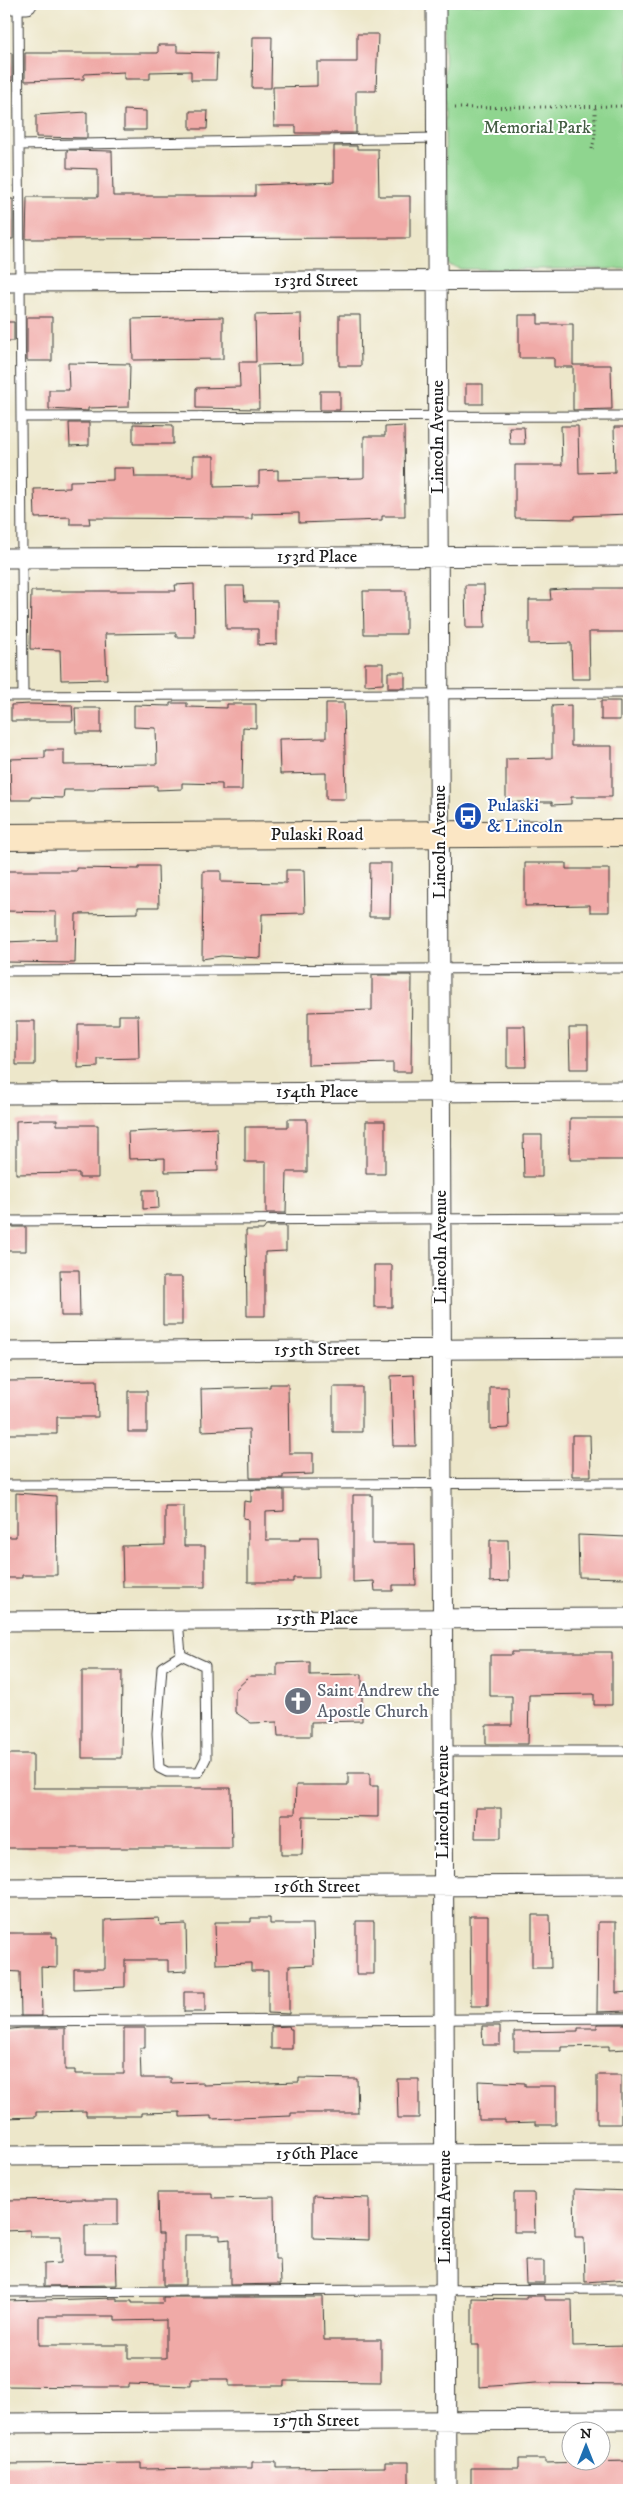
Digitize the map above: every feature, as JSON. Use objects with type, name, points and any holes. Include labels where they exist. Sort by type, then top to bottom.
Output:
[{"type":"street","points":[[4,4],[28,4]]},
{"type":"street","name":"Lincoln Avenue","points":[[436,4],[446,2490]]},
{"type":"street","name":"153rd Street","points":[[12,282],[629,280]]},
{"type":"street","name":"153rd Place","points":[[13,558],[629,556]]},
{"type":"street","name":"Pulaski Road","points":[[4,837],[629,833]]},
{"type":"street","name":"154th Place","points":[[4,1094],[629,1090]]},
{"type":"street","name":"155th Street","points":[[4,1352],[629,1348]]},
{"type":"street","name":"155th Place","points":[[4,1621],[629,1618]]},
{"type":"street","name":"156th Street","points":[[4,1888],[629,1885]]},
{"type":"street","name":"156th Place","points":[[4,2156],[629,2153]]},
{"type":"street","name":"157th Street","points":[[4,2423],[629,2420]]},
{"type":"lane","points":[[18,4],[20,144],[12,282],[21,417],[13,558],[23,696]]},
{"type":"lane","points":[[20,144],[437,138]]},
{"type":"lane","points":[[21,417],[629,416]]},
{"type":"lane","points":[[4,696],[629,694]]},
{"type":"lane","points":[[4,971],[629,968]]},
{"type":"lane","points":[[4,1221],[629,1218]]},
{"type":"lane","points":[[4,1485],[442,1486],[629,1484]]},
{"type":"lane","points":[[178,1620],[181,1655]]},
{"type":"lane","points":[[181,1655],[205,1666],[206,1758],[199,1772],[168,1772],[159,1768],[157,1733],[162,1667],[181,1655]]},
{"type":"lane","points":[[443,1751],[629,1751]]},
{"type":"lane","points":[[4,2022],[629,2018]]},
{"type":"lane","points":[[4,2292],[629,2289]]},
{"type":"path","points":[[592,149],[595,136],[595,106]]},
{"type":"path","points":[[455,108],[629,106]]},
{"type":"green space","name":"Memorial Park","points":[[444,4],[629,4],[629,269],[461,269],[449,265],[446,259]]},
{"type":"building","points":[[357,34],[378,34],[376,91],[356,91],[356,133],[296,133],[296,126],[274,126],[273,87],[317,86],[317,62],[357,62]]},
{"type":"building","points":[[253,37],[272,37],[271,88],[252,88]]},
{"type":"building","points":[[158,45],[177,45],[177,52],[217,53],[216,80],[191,80],[191,71],[150,72],[150,79],[124,79],[124,72],[84,74],[84,79],[25,81],[25,53],[158,53]]},
{"type":"building","points":[[4,53],[12,53],[12,81],[4,81]]},
{"type":"building","points":[[124,110],[146,111],[146,130],[124,130]]},
{"type":"building","points":[[190,111],[208,111],[207,129],[190,129]]},
{"type":"building","points":[[87,112],[87,138],[36,137],[36,115]]},
{"type":"building","points":[[334,146],[357,146],[357,149],[378,149],[379,196],[410,196],[410,238],[26,239],[27,197],[98,197],[98,169],[67,168],[67,150],[112,151],[113,196],[255,196],[255,185],[334,182]]},
{"type":"building","points":[[4,199],[13,199],[13,239],[4,239]]},
{"type":"building","points":[[301,314],[302,364],[258,365],[259,409],[196,408],[196,388],[240,387],[239,362],[256,362],[255,315]]},
{"type":"building","points":[[339,315],[360,315],[361,366],[339,366]]},
{"type":"building","points":[[519,315],[538,315],[538,324],[573,324],[573,365],[611,365],[612,409],[573,410],[573,367],[554,367],[554,358],[519,358]]},
{"type":"building","points":[[27,317],[52,317],[52,361],[27,361]]},
{"type":"building","points":[[223,317],[223,359],[133,360],[132,319]]},
{"type":"building","points":[[4,322],[14,322],[14,341],[4,341]]},
{"type":"building","points":[[68,363],[130,364],[129,407],[88,408],[88,411],[49,409],[49,390],[69,390]]},
{"type":"building","points":[[466,384],[483,384],[483,404],[466,404]]},
{"type":"building","points":[[320,391],[340,391],[340,410],[320,410]]},
{"type":"building","points":[[69,423],[89,423],[89,445],[70,446]]},
{"type":"building","points":[[133,424],[173,425],[173,444],[133,444]]},
{"type":"building","points":[[404,426],[405,516],[382,516],[382,520],[299,523],[299,513],[252,514],[252,519],[89,518],[90,524],[70,524],[70,517],[35,518],[34,489],[70,488],[70,481],[113,480],[113,468],[134,468],[135,477],[193,477],[193,456],[214,456],[214,487],[259,486],[259,471],[278,470],[278,480],[362,478],[364,477],[364,436],[385,436],[385,427]]},
{"type":"building","points":[[561,426],[578,426],[579,473],[615,472],[614,427],[629,427],[629,514],[575,516],[575,519],[515,518],[515,465],[562,465]]},
{"type":"building","points":[[509,427],[524,427],[525,444],[510,444]]},
{"type":"building","points":[[194,584],[195,637],[176,637],[176,633],[105,634],[107,679],[61,680],[60,650],[30,649],[31,591],[176,591],[175,585]]},
{"type":"building","points":[[465,585],[484,585],[485,628],[466,628]]},
{"type":"building","points":[[225,586],[244,586],[245,601],[277,601],[277,644],[258,645],[258,629],[226,629]]},
{"type":"building","points":[[629,588],[629,632],[589,632],[590,679],[572,679],[571,643],[529,644],[529,600],[551,600],[550,590]]},
{"type":"building","points":[[363,591],[406,591],[406,634],[364,634]]},
{"type":"building","points":[[365,663],[383,663],[383,684],[365,685]]},
{"type":"building","points":[[388,672],[405,672],[405,688],[388,688]]},
{"type":"building","points":[[601,701],[620,701],[620,720],[601,720]]},
{"type":"building","points":[[170,703],[187,703],[187,707],[227,708],[227,704],[256,704],[256,728],[243,727],[242,790],[222,790],[222,784],[182,783],[182,789],[157,790],[157,786],[100,787],[94,790],[64,790],[63,798],[31,797],[31,800],[11,800],[10,759],[45,758],[45,750],[64,750],[64,765],[157,764],[156,728],[134,727],[134,705],[170,706]]},
{"type":"building","points":[[326,703],[344,703],[346,799],[326,799],[326,773],[280,774],[279,739],[326,738]]},
{"type":"building","points":[[11,705],[72,705],[73,721],[11,721]]},
{"type":"building","points":[[571,705],[571,746],[612,746],[612,797],[571,797],[571,804],[552,805],[552,802],[506,802],[506,759],[552,758],[552,706]]},
{"type":"building","points":[[75,708],[101,708],[101,733],[76,733]]},
{"type":"building","points":[[370,863],[391,863],[390,917],[369,917]]},
{"type":"building","points":[[525,863],[566,863],[566,869],[609,869],[609,912],[590,912],[590,905],[525,906]]},
{"type":"building","points":[[139,866],[158,866],[159,907],[138,907],[138,913],[76,914],[75,963],[4,962],[4,942],[56,940],[56,912],[4,911],[4,871],[76,871],[76,868],[139,869]]},
{"type":"building","points":[[286,870],[304,870],[305,913],[262,914],[261,958],[221,956],[202,959],[203,871],[221,871],[221,882],[286,883]]},
{"type":"building","points":[[372,975],[412,975],[411,1072],[393,1072],[393,1063],[308,1065],[308,1012],[372,1010]]},
{"type":"building","points":[[119,1015],[138,1015],[139,1058],[98,1059],[98,1067],[78,1068],[78,1024],[119,1024]]},
{"type":"building","points":[[16,1021],[35,1021],[35,1065],[16,1065]]},
{"type":"building","points":[[507,1026],[525,1026],[526,1067],[507,1067]]},
{"type":"building","points":[[569,1028],[588,1028],[588,1069],[570,1069]]},
{"type":"building","points":[[570,1118],[629,1118],[629,1160],[570,1160]]},
{"type":"building","points":[[288,1119],[307,1119],[307,1172],[287,1172],[286,1213],[266,1213],[266,1162],[245,1162],[245,1127],[288,1127]]},
{"type":"building","points":[[57,1120],[57,1125],[98,1125],[98,1178],[79,1178],[79,1173],[16,1174],[16,1121]]},
{"type":"building","points":[[366,1121],[385,1121],[385,1174],[366,1174]]},
{"type":"building","points":[[217,1128],[218,1171],[165,1172],[165,1158],[129,1159],[128,1132]]},
{"type":"building","points":[[523,1135],[542,1135],[542,1177],[524,1177]]},
{"type":"building","points":[[143,1190],[158,1190],[159,1208],[143,1209]]},
{"type":"building","points":[[266,1226],[286,1226],[286,1251],[265,1252],[265,1316],[247,1316],[246,1230],[263,1230]]},
{"type":"building","points":[[4,1227],[26,1227],[26,1251],[4,1251]]},
{"type":"building","points":[[374,1265],[392,1265],[392,1307],[374,1307]]},
{"type":"building","points":[[60,1270],[79,1270],[80,1316],[61,1316]]},
{"type":"building","points":[[163,1277],[182,1277],[182,1325],[163,1325]]},
{"type":"building","points":[[414,1375],[416,1446],[393,1446],[391,1376]]},
{"type":"building","points":[[97,1380],[98,1417],[57,1417],[57,1434],[7,1434],[7,1381]]},
{"type":"building","points":[[270,1384],[288,1384],[289,1453],[313,1453],[313,1474],[283,1475],[283,1478],[250,1478],[249,1429],[202,1431],[201,1389],[270,1387]]},
{"type":"building","points":[[333,1387],[362,1387],[362,1432],[333,1432]]},
{"type":"building","points":[[490,1387],[508,1387],[509,1428],[490,1429]]},
{"type":"building","points":[[128,1391],[147,1391],[147,1432],[128,1432]]},
{"type":"building","points":[[572,1435],[590,1435],[591,1476],[572,1476]]},
{"type":"building","points":[[251,1490],[284,1490],[284,1511],[266,1512],[266,1540],[300,1540],[300,1537],[318,1537],[319,1578],[293,1578],[293,1582],[248,1582],[248,1519],[243,1518],[244,1501],[251,1502]]},
{"type":"building","points":[[16,1493],[56,1496],[57,1575],[22,1575],[22,1578],[4,1578],[4,1537],[16,1537]]},
{"type":"building","points":[[353,1495],[372,1495],[372,1544],[415,1544],[416,1585],[393,1585],[393,1591],[375,1591],[374,1581],[353,1582]]},
{"type":"building","points":[[165,1506],[184,1506],[184,1546],[205,1546],[205,1587],[123,1587],[122,1546],[165,1545]]},
{"type":"building","points":[[578,1535],[627,1537],[628,1578],[579,1577]]},
{"type":"building","points":[[490,1540],[508,1540],[509,1581],[490,1582]]},
{"type":"building","points":[[512,1652],[612,1652],[612,1705],[594,1705],[594,1694],[529,1695],[528,1744],[486,1744],[486,1725],[512,1725],[512,1696],[490,1696],[490,1655],[512,1655]]},
{"type":"building","name":"Saint Andrew the Apostle Church","points":[[310,1662],[310,1675],[362,1674],[362,1721],[311,1722],[311,1736],[278,1736],[277,1722],[251,1723],[235,1712],[235,1690],[250,1676],[277,1676],[277,1663]]},
{"type":"building","points":[[82,1671],[122,1671],[121,1758],[82,1758]]},
{"type":"building","points":[[4,1754],[33,1754],[33,1788],[231,1788],[232,1848],[4,1848]]},
{"type":"building","points":[[348,1773],[370,1773],[370,1786],[378,1786],[378,1817],[303,1816],[302,1855],[281,1855],[281,1814],[295,1814],[296,1785],[348,1785]]},
{"type":"building","points":[[476,1808],[501,1808],[501,1838],[475,1838]]},
{"type":"building","points":[[532,1915],[550,1915],[551,1968],[532,1968]]},
{"type":"building","points":[[470,1916],[488,1916],[488,2006],[471,2006]]},
{"type":"building","points":[[159,1918],[160,1925],[186,1924],[187,1971],[168,1972],[168,1960],[125,1960],[125,1987],[74,1989],[74,1969],[105,1969],[105,1920]]},
{"type":"building","points":[[251,1918],[270,1918],[270,1924],[313,1924],[314,1965],[289,1966],[289,2014],[268,2013],[268,1971],[251,1971],[251,1963],[216,1964],[215,1922],[251,1922]]},
{"type":"building","points":[[356,1921],[374,1921],[374,1974],[356,1974]]},
{"type":"building","points":[[598,1922],[616,1922],[616,1993],[629,1992],[629,2011],[597,2012]]},
{"type":"building","points":[[4,1933],[52,1933],[52,1937],[57,1937],[57,1968],[41,1967],[42,2016],[21,2016],[20,1972],[4,1971]]},
{"type":"building","points":[[184,1992],[205,1992],[205,2012],[184,2012]]},
{"type":"building","points":[[597,2024],[626,2024],[627,2049],[609,2050],[609,2046],[561,2047],[561,2051],[514,2051],[514,2032],[578,2031],[578,2028],[597,2028]]},
{"type":"building","points":[[289,2026],[292,2029],[292,2049],[271,2049],[271,2027]]},
{"type":"building","points":[[482,2026],[500,2026],[500,2045],[483,2045]]},
{"type":"building","points":[[65,2028],[65,2070],[75,2070],[75,2074],[124,2074],[124,2028],[145,2028],[145,2048],[140,2048],[141,2078],[171,2078],[171,2083],[203,2082],[203,2085],[299,2082],[299,2078],[357,2079],[358,2113],[291,2113],[291,2116],[211,2119],[211,2116],[180,2117],[180,2112],[141,2113],[141,2116],[86,2116],[86,2111],[36,2112],[36,2117],[4,2118],[4,2030]]},
{"type":"building","points":[[597,2075],[621,2075],[621,2124],[597,2124]]},
{"type":"building","points":[[397,2079],[419,2079],[419,2118],[398,2118]]},
{"type":"building","points":[[478,2081],[525,2083],[525,2086],[556,2086],[556,2125],[536,2125],[536,2122],[505,2123],[505,2120],[479,2120]]},
{"type":"building","points":[[574,2189],[629,2191],[629,2279],[585,2282],[584,2237],[575,2237]]},
{"type":"building","points":[[157,2193],[212,2193],[212,2198],[274,2197],[275,2259],[280,2259],[281,2284],[230,2285],[230,2239],[220,2240],[220,2235],[185,2235],[185,2285],[163,2285],[163,2234],[158,2234]]},
{"type":"building","points":[[514,2193],[534,2193],[535,2232],[514,2232]]},
{"type":"building","points":[[313,2196],[369,2198],[369,2240],[313,2238]]},
{"type":"building","points":[[4,2200],[118,2200],[118,2225],[85,2225],[85,2254],[116,2254],[117,2285],[44,2286],[44,2264],[61,2263],[61,2236],[30,2236],[30,2230],[4,2231]]},
{"type":"building","points":[[525,2261],[544,2261],[544,2283],[526,2283]]},
{"type":"building","points":[[526,2296],[545,2296],[545,2300],[572,2300],[573,2346],[628,2345],[628,2384],[536,2383],[479,2387],[479,2345],[472,2345],[472,2298],[526,2299]]},
{"type":"building","points":[[163,2297],[323,2297],[324,2340],[381,2340],[381,2382],[284,2381],[284,2386],[229,2386],[229,2379],[191,2379],[191,2386],[129,2384],[129,2387],[4,2386],[4,2301],[117,2298],[117,2301],[132,2301],[132,2303],[163,2303]],"holes":[[[39,2316],[115,2316],[115,2321],[166,2320],[166,2358],[128,2358],[128,2345],[39,2345]]]},
{"type":"building","points":[[519,2459],[545,2459],[545,2463],[560,2463],[560,2472],[610,2472],[610,2461],[629,2461],[629,2490],[471,2490],[471,2468],[519,2468]]},
{"type":"building","points":[[252,2462],[276,2462],[276,2468],[385,2467],[385,2462],[409,2462],[409,2490],[4,2490],[4,2464],[141,2463],[141,2469],[252,2468]]},
{"type":"place","name":"Pulaski & Lincoln","points":[[468,816]]},
{"type":"place","name":"Saint Andrew the Apostle Church","points":[[298,1701]]}]
